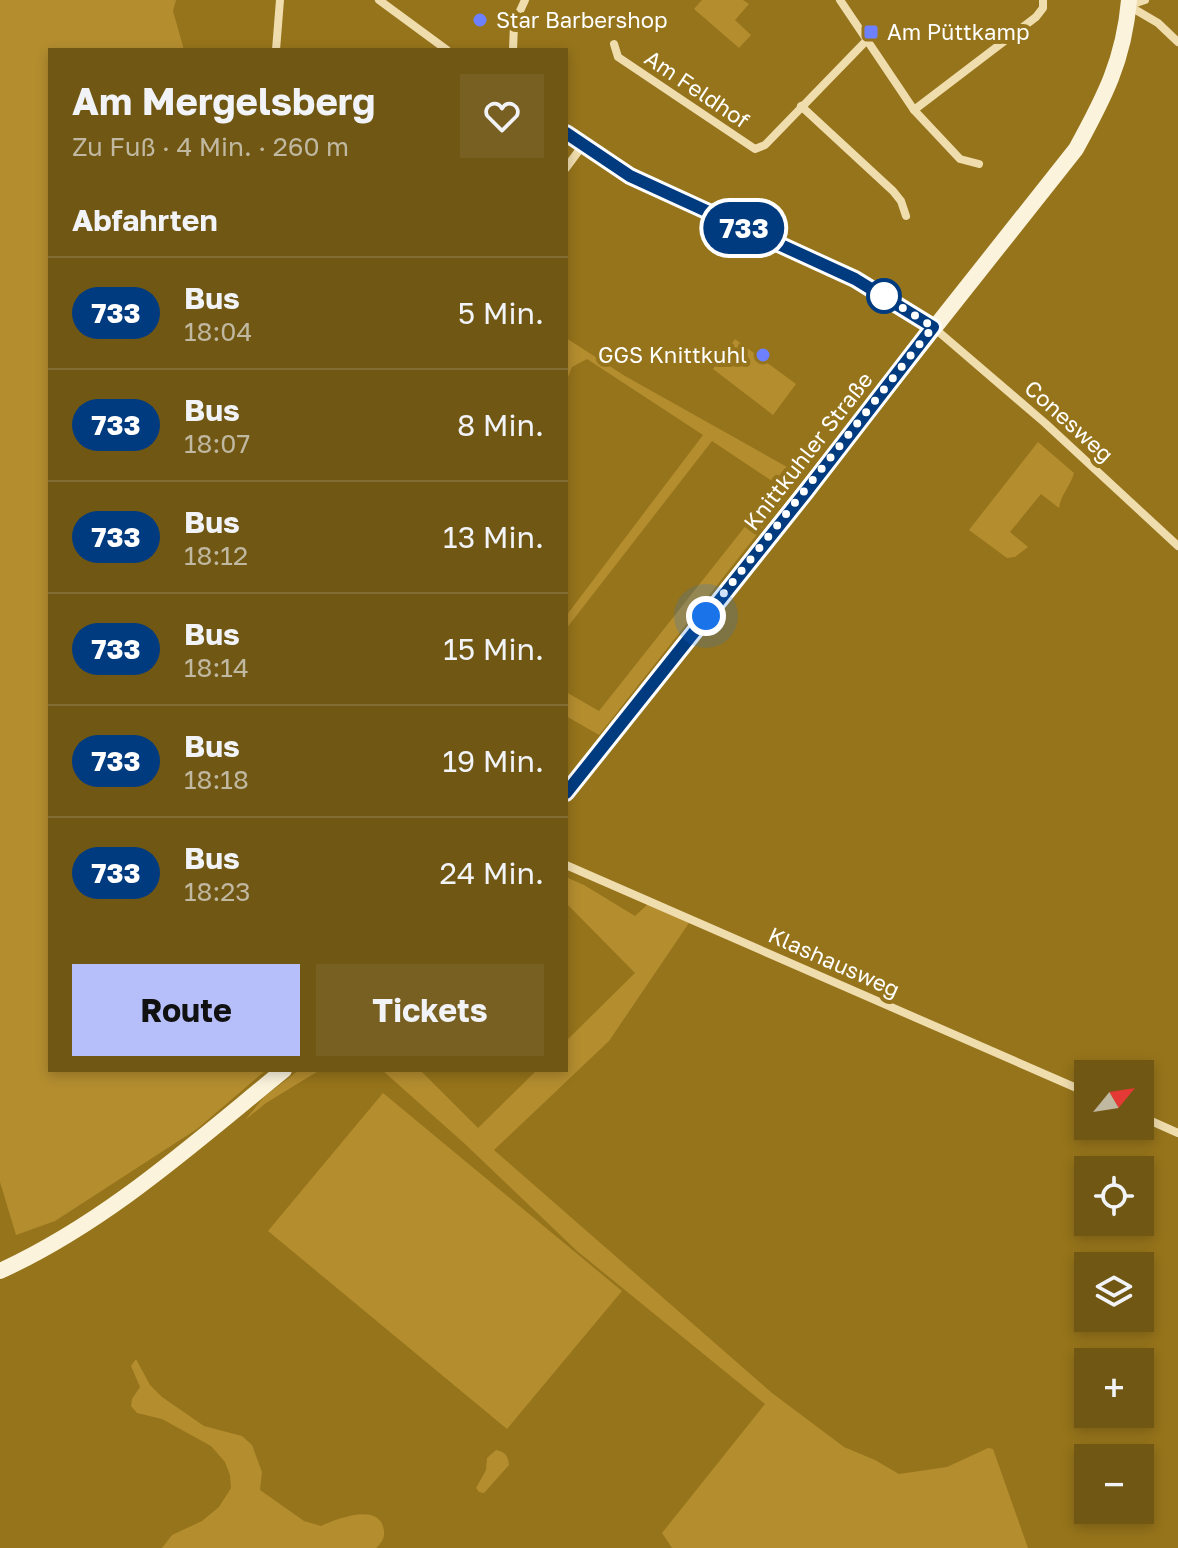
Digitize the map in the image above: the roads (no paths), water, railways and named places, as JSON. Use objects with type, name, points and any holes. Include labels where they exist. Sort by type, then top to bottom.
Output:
[{"type":"street","points":[[276,48],[280,0]]},
{"type":"street","points":[[379,0],[444,48]]},
{"type":"street","points":[[513,48],[514,24],[525,0]]},
{"type":"street","points":[[840,0],[914,110],[960,159],[979,164]]},
{"type":"street","points":[[914,110],[1036,17],[1043,8],[1043,0]]},
{"type":"street","points":[[1134,2],[1178,42]]},
{"type":"street","name":"Knittkuhler Straße","points":[[568,790],[1076,149],[1113,79],[1134,2]]},
{"type":"street","name":"Am Feldhof","points":[[614,44],[618,57],[755,149],[765,145],[866,41]]},
{"type":"street","points":[[801,106],[893,191],[901,201],[906,216]]},
{"type":"street","name":"Conesweg","points":[[568,134],[630,176],[855,279],[933,327],[1045,423],[1178,546]]},
{"type":"street","points":[[568,165],[583,145]]},
{"type":"street","name":"Klashausweg","points":[[568,866],[1074,1087]]},
{"type":"street","points":[[0,1271],[48,1248],[103,1214],[281,1072]]},
{"type":"street","points":[[1154,1122],[1178,1133]]},
{"type":"place","name":"Star Barbershop","points":[[480,20]]},
{"type":"place","name":"Am Püttkamp","points":[[871,32]]},
{"type":"place","name":"GGS Knittkuhl","points":[[763,355]]}]
